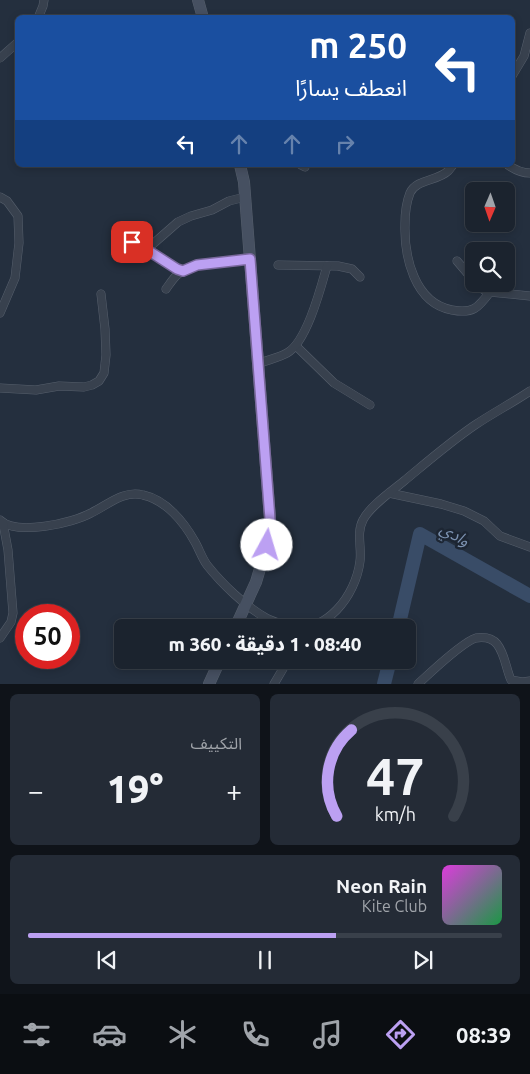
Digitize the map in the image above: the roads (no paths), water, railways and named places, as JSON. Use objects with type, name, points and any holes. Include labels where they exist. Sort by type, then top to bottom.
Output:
[{"type":"main road","points":[[198,0],[202,15]]},
{"type":"main road","points":[[240,167],[244,182],[270,519],[267,545],[256,582],[240,619]]},
{"type":"main road","points":[[209,684],[216,669]]},
{"type":"street","points":[[39,15],[44,0]]},
{"type":"street","points":[[515,71],[524,56],[530,34]]},
{"type":"street","points":[[0,58],[15,45]]},
{"type":"street","points":[[452,167],[448,172],[420,184],[410,191],[406,209],[407,257],[419,286],[426,296],[434,302],[448,309],[460,312],[470,311],[480,306],[490,292],[530,296]]},
{"type":"street","points":[[511,167],[523,173],[530,173]]},
{"type":"street","points":[[0,197],[7,201],[18,216],[19,244],[15,278],[0,313]]},
{"type":"street","points":[[146,250],[178,222],[212,210],[229,201],[245,197]]},
{"type":"street","points":[[132,242],[183,271]]},
{"type":"street","points":[[166,289],[174,278],[183,271],[197,265],[250,259]]},
{"type":"street","points":[[457,261],[465,270]]},
{"type":"street","points":[[278,265],[338,266],[352,269],[360,278]]},
{"type":"street","points":[[258,364],[288,352],[296,346],[316,302],[327,266]]},
{"type":"street","points":[[0,388],[36,390],[59,386],[84,387],[99,381],[104,372],[106,355],[101,294]]},
{"type":"street","points":[[296,346],[334,383],[370,404]]},
{"type":"street","points":[[327,619],[338,610],[354,584],[360,561],[359,533],[363,520],[374,506],[474,425],[530,391]]},
{"type":"street","points":[[389,493],[464,511],[484,521],[500,536],[530,547]]},
{"type":"street","points":[[2,522],[16,527],[39,528],[90,514],[125,494],[140,494],[151,497],[163,504],[179,518],[194,540],[206,564],[229,589],[267,619]]},
{"type":"street","points":[[0,638],[12,622],[13,613],[9,560],[2,522]]},
{"type":"street","points":[[418,684],[460,648],[474,639],[484,638],[492,640],[498,645],[512,680],[530,681]]},
{"type":"street","points":[[274,684],[283,669]]},
{"type":"waterway","name":"وادي","points":[[400,619],[420,534],[530,596]]},
{"type":"waterway","name":"وادي","points":[[384,684],[388,669]]}]
